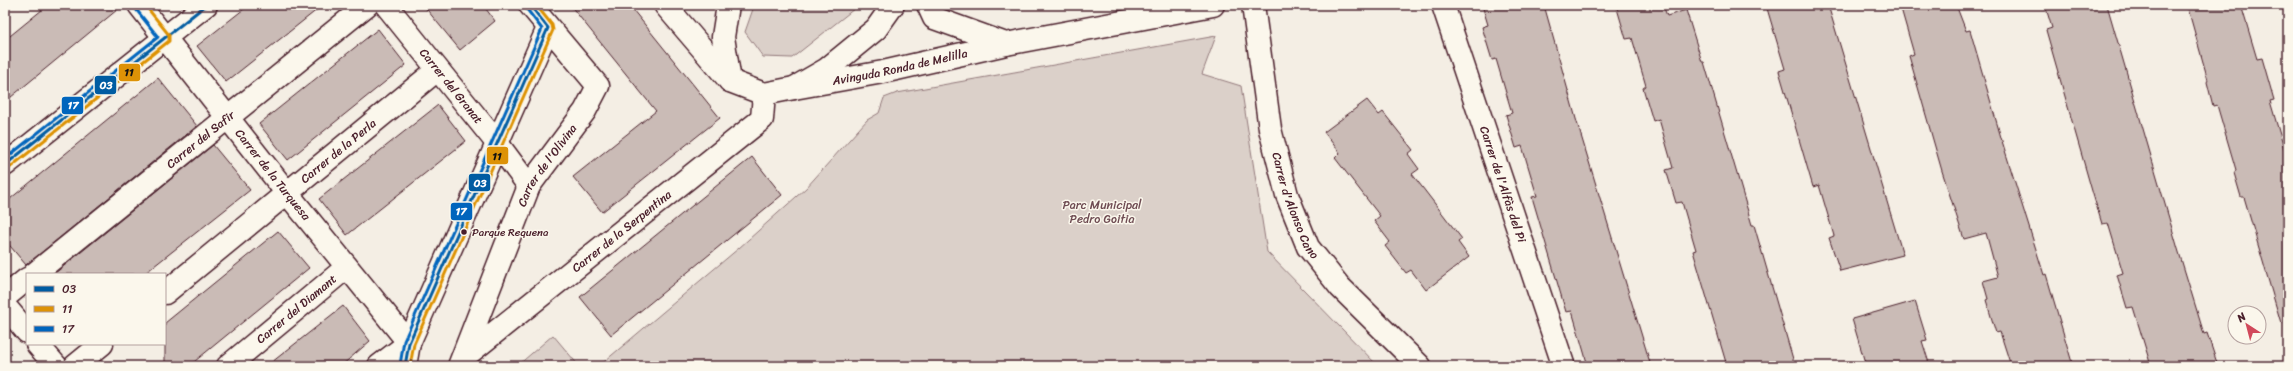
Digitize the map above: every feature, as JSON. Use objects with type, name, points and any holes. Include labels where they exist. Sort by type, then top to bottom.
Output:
[{"type":"street","name":"Carrer de la Turquesa","points":[[139,5],[287,193],[409,343]]},
{"type":"street","points":[[5,165],[206,5]]},
{"type":"street","name":"Carrer del Safir","points":[[35,273],[367,5]]},
{"type":"street","name":"Carrer del Granat","points":[[386,5],[437,70],[498,143],[529,186]]},
{"type":"street","name":"Carrer de l'Olivina","points":[[460,362],[529,186],[584,111],[598,86],[530,5]]},
{"type":"street","points":[[665,5],[730,81],[764,94]]},
{"type":"street","points":[[728,5],[723,37],[730,81]]},
{"type":"street","points":[[794,88],[827,69],[876,29],[893,5]]},
{"type":"street","name":"Avinguda Ronda de Melilla","points":[[928,5],[934,18],[1006,44]]},
{"type":"street","name":"Avinguda Ronda de Melilla","points":[[764,94],[883,72],[1006,44],[1213,5]]},
{"type":"street","name":"Carrer d'Alonso Cano","points":[[1253,5],[1270,129],[1288,195],[1308,247],[1340,287],[1420,366]]},
{"type":"street","name":"Carrer de l'Alfàs del Pi","points":[[1443,5],[1563,364]]},
{"type":"street","points":[[405,366],[409,343],[548,28]]},
{"type":"street","name":"Carrer de la Perla","points":[[166,292],[437,70]]},
{"type":"street","name":"Carrer de la Serpentina","points":[[460,362],[762,119],[764,94]]},
{"type":"street","name":"Carrer del Diamant","points":[[228,366],[347,267]]},
{"type":"street","points":[[5,297],[26,280]]},
{"type":"street","points":[[5,306],[26,331]]},
{"type":"street","points":[[379,366],[409,343]]},
{"type":"street","points":[[38,345],[56,366]]},
{"type":"street","points":[[75,366],[101,345]]},
{"type":"green space","points":[[758,5],[859,5],[792,58],[763,57],[745,32],[753,9]]},
{"type":"green space","name":"Parc Municipal Pedro Goitia","points":[[1216,36],[1202,74],[1241,86],[1267,252],[1378,366],[599,366],[739,248],[806,188],[867,120],[879,113],[884,98],[897,93]]},
{"type":"green space","points":[[553,335],[579,366],[517,366]]},
{"type":"building","points":[[48,5],[123,5],[5,102],[5,40]]},
{"type":"building","points":[[249,5],[323,5],[226,82],[197,46]]},
{"type":"building","points":[[423,5],[483,5],[495,21],[460,50]]},
{"type":"building","points":[[570,5],[629,5],[720,118],[602,212],[573,177],[656,111]]},
{"type":"building","points":[[1482,5],[1544,5],[1576,119],[1651,366],[1588,366],[1572,311],[1566,312],[1532,197],[1537,196],[1522,146],[1516,148],[1506,115],[1512,113],[1496,59],[1492,60],[1482,27],[1488,25]]},
{"type":"building","points":[[1616,5],[1663,5],[1667,16],[1686,10],[1702,62],[1704,62],[1752,225],[1754,225],[1795,366],[1727,366],[1693,251],[1696,250],[1682,202],[1676,203],[1666,170],[1673,168],[1659,119],[1653,121],[1643,88],[1646,86],[1632,38],[1626,39]]},
{"type":"building","points":[[1766,5],[1828,5],[1903,255],[1840,271],[1829,238],[1834,236],[1819,185],[1813,187],[1779,71],[1785,69]]},
{"type":"building","points":[[1900,5],[1956,5],[1966,31],[1970,30],[2002,141],[2044,275],[2046,274],[2073,366],[2011,366],[2000,332],[1996,333],[1986,300],[1988,299],[1983,281],[1998,277],[1986,233],[1964,239],[1942,171],[1909,56],[1914,54]]},
{"type":"building","points":[[2045,5],[2107,5],[2204,334],[2207,333],[2218,366],[2151,366],[2133,307],[2127,308],[2117,275],[2123,273],[2108,223],[2102,224],[2092,191],[2046,30],[2052,28]]},
{"type":"building","points":[[2187,5],[2241,5],[2257,59],[2262,58],[2274,100],[2270,101],[2288,162],[2288,322],[2281,323],[2244,197],[2241,197],[2234,173],[2236,170],[2217,105],[2213,106],[2207,82],[2208,80]]},
{"type":"building","points":[[378,29],[406,65],[288,160],[259,124]]},
{"type":"building","points":[[158,78],[197,126],[26,265],[5,240],[5,203]]},
{"type":"building","points":[[1367,100],[1379,115],[1383,112],[1413,150],[1408,154],[1419,169],[1412,174],[1462,239],[1458,242],[1469,257],[1426,290],[1411,270],[1406,273],[1385,246],[1390,242],[1374,221],[1380,216],[1335,158],[1340,153],[1324,132]]},
{"type":"building","points":[[438,105],[466,141],[347,235],[319,199]]},
{"type":"building","points":[[213,145],[250,190],[145,273],[55,273]]},
{"type":"building","points":[[752,157],[782,195],[611,335],[580,297]]},
{"type":"building","points":[[278,231],[309,268],[189,366],[165,366],[166,322]]},
{"type":"building","points":[[1915,301],[1927,340],[1922,341],[1930,366],[1866,366],[1852,319]]},
{"type":"building","points":[[343,306],[370,341],[341,366],[267,366]]},
{"type":"transit line","name":"11","points":[[8,169],[169,41],[169,35],[145,5]]},
{"type":"transit line","name":"03","points":[[5,165],[206,5]]},
{"type":"transit line","name":"03","points":[[405,366],[409,343],[548,28],[530,5]]},
{"type":"transit line","name":"11","points":[[410,366],[414,344],[553,30],[552,25],[536,5]]},
{"type":"transit line","name":"17","points":[[5,159],[158,37],[135,8]]},
{"type":"transit line","name":"17","points":[[400,365],[404,341],[542,29],[526,8]]},
{"type":"place","name":"Parque Requena","points":[[464,232]]}]
